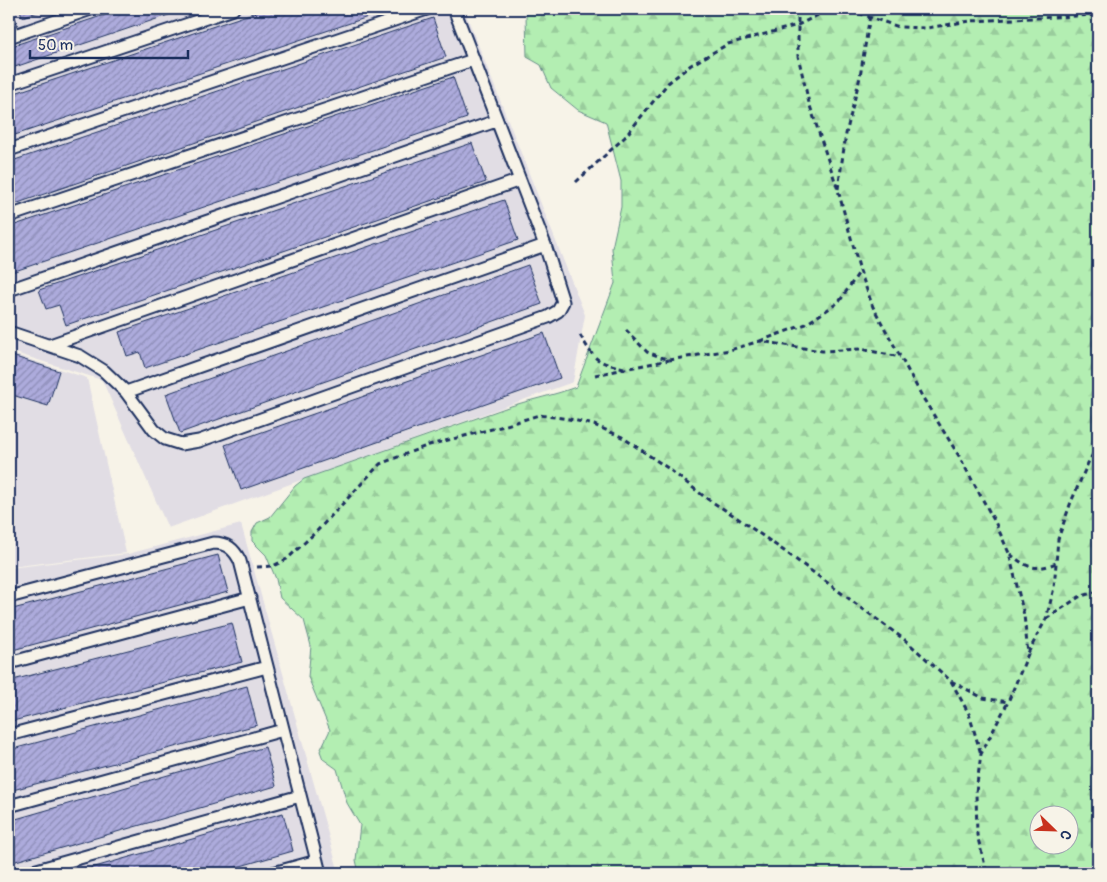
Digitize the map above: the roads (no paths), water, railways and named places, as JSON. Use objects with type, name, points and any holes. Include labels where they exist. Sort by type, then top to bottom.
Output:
[{"type":"lane","points":[[9,21],[11,36],[76,11],[91,9]]},
{"type":"lane","points":[[9,84],[233,9]]},
{"type":"lane","points":[[9,150],[427,9]]},
{"type":"lane","points":[[9,332],[80,356],[104,371],[126,392],[154,430],[165,439],[181,444],[199,441],[548,317],[558,311],[563,302],[545,245],[454,9]]},
{"type":"lane","points":[[9,216],[473,60]]},
{"type":"lane","points":[[9,290],[496,121]]},
{"type":"lane","points":[[50,345],[520,180]]},
{"type":"lane","points":[[126,392],[545,245]]},
{"type":"lane","points":[[9,597],[213,543],[223,543],[234,550],[240,561],[250,598],[320,873]]},
{"type":"lane","points":[[9,664],[250,598]]},
{"type":"lane","points":[[9,735],[268,667]]},
{"type":"lane","points":[[9,806],[283,730]]},
{"type":"lane","points":[[26,873],[300,796]]},
{"type":"lane","points":[[273,873],[317,861]]}]
